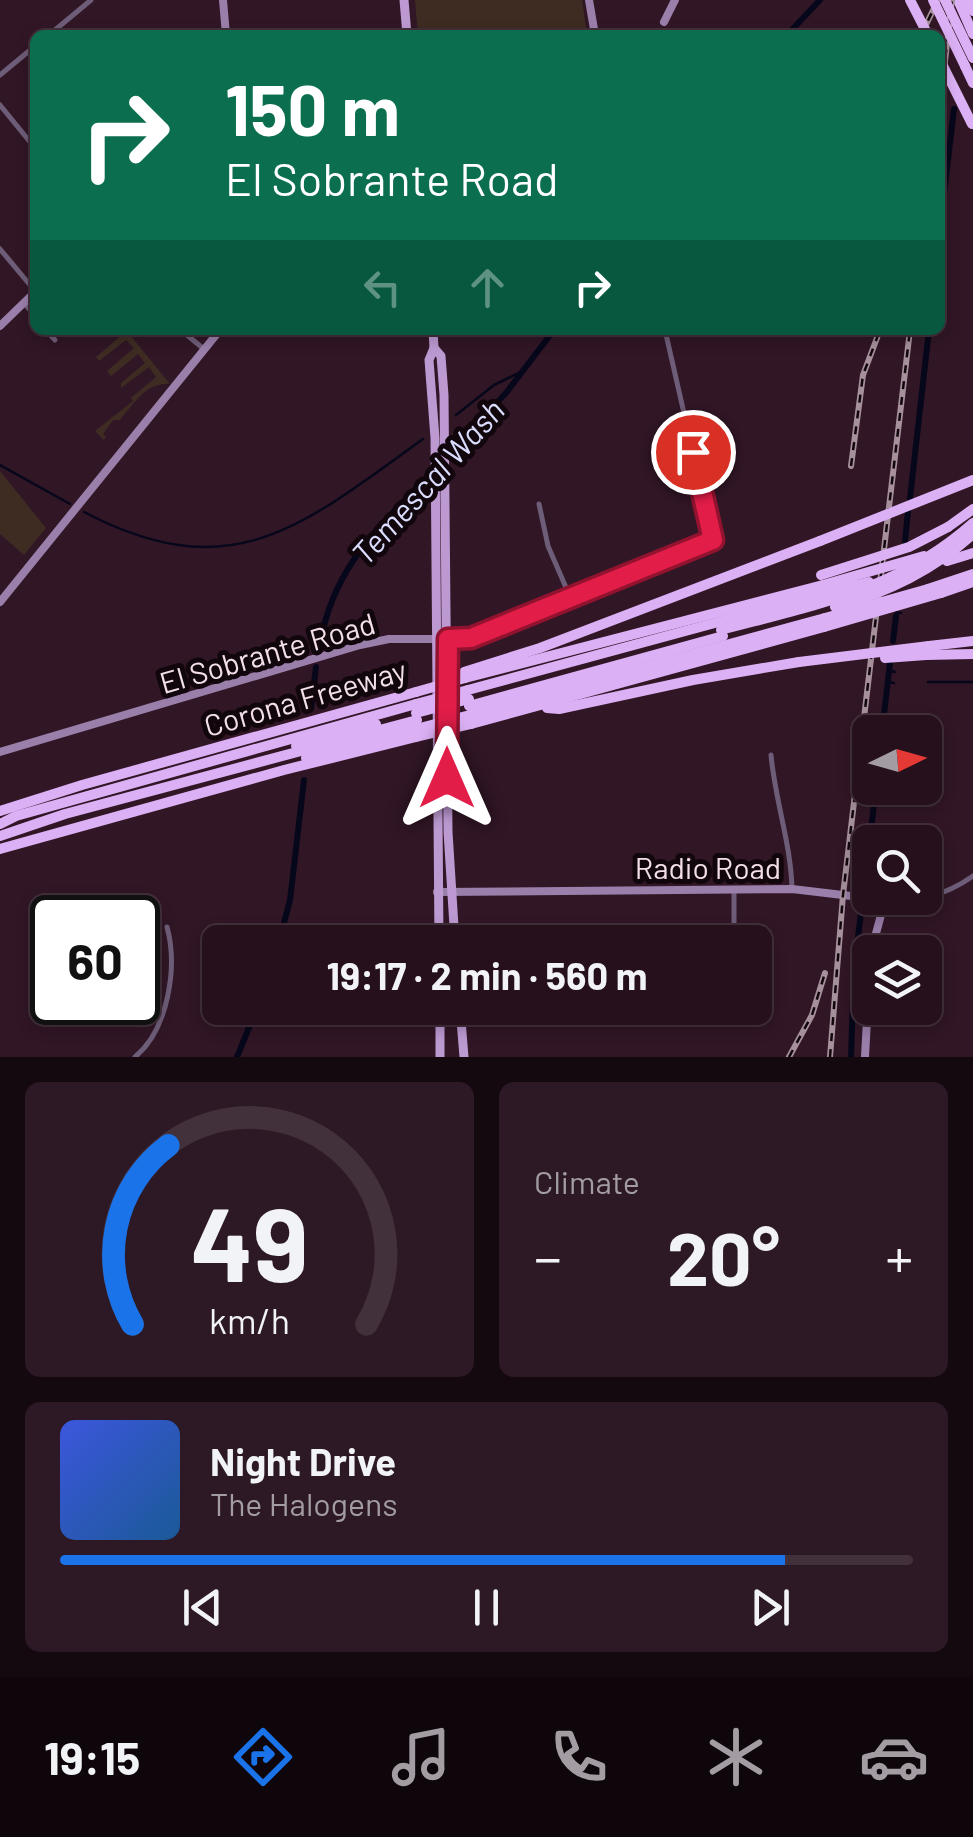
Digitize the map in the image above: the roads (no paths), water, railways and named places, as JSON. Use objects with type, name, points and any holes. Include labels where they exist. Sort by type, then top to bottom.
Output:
[{"type":"highway","points":[[910,0],[925,30]]},
{"type":"highway","points":[[933,0],[969,62]]},
{"type":"highway","points":[[945,0],[973,82]]},
{"type":"highway","points":[[968,3],[973,22]]},
{"type":"highway","points":[[968,3],[973,34]]},
{"type":"highway","points":[[945,70],[973,125]]},
{"type":"highway","points":[[468,698],[540,648],[973,480]]},
{"type":"highway","points":[[822,580],[891,554],[948,527],[973,509]]},
{"type":"highway","points":[[722,633],[843,598],[890,579],[935,554],[973,523]]},
{"type":"highway","points":[[468,698],[846,604],[891,588],[973,538]]},
{"type":"highway","points":[[3,825],[416,716],[946,556],[973,538]]},
{"type":"highway","points":[[822,580],[973,553]]},
{"type":"highway","points":[[468,698],[824,622],[973,574]]},
{"type":"highway","name":"Corona Freeway","points":[[0,849],[286,751],[416,716],[822,580]]},
{"type":"highway","name":"Corona Freeway","points":[[3,825],[82,785],[286,751],[416,716],[436,686],[450,676],[468,698],[536,707],[973,582]]},
{"type":"highway","points":[[928,651],[973,640]]},
{"type":"highway","points":[[536,707],[559,709],[799,662],[928,651],[973,654]]},
{"type":"main road","points":[[404,0],[407,30]]},
{"type":"main road","points":[[433,335],[430,360],[454,925]]},
{"type":"main road","points":[[434,348],[440,356],[445,484],[438,925]]},
{"type":"main road","points":[[440,1025],[440,1057]]},
{"type":"main road","points":[[461,1025],[464,1057]]},
{"type":"street","points":[[59,30],[90,0]]},
{"type":"street","points":[[223,0],[226,30]]},
{"type":"street","points":[[589,0],[594,30]]},
{"type":"street","points":[[664,22],[675,0]]},
{"type":"street","points":[[0,74],[30,50]]},
{"type":"street","points":[[0,104],[30,142]]},
{"type":"street","points":[[0,249],[30,285]]},
{"type":"street","points":[[0,326],[30,296]]},
{"type":"street","points":[[24,303],[30,310]]},
{"type":"street","points":[[50,335],[55,340]]},
{"type":"street","points":[[187,335],[205,350]]},
{"type":"street","points":[[0,602],[216,335]]},
{"type":"street","name":"El Sobrante Road","points":[[0,752],[360,644],[388,639],[471,638],[713,540],[666,335]]},
{"type":"street","points":[[539,504],[548,546],[571,599]]},
{"type":"street","points":[[771,755],[792,889]]},
{"type":"street","name":"Radio Road","points":[[942,894],[973,876]]},
{"type":"street","points":[[734,889],[734,925]]},
{"type":"street","name":"Radio Road","points":[[437,892],[792,889],[852,895]]},
{"type":"street","points":[[134,1057],[150,1043],[163,1009],[172,962],[167,927]]},
{"type":"street","points":[[865,1057],[867,1025]]},
{"type":"waterway","name":"Temescal Wash","points":[[792,30],[820,0]]},
{"type":"waterway","points":[[945,185],[954,109]]},
{"type":"waterway","name":"Temescal Wash","points":[[446,456],[506,393],[550,335]]},
{"type":"waterway","points":[[910,498],[928,335]]},
{"type":"waterway","points":[[456,415],[494,385],[525,370]]},
{"type":"waterway","points":[[84,512],[136,535],[183,546],[225,546],[264,537],[302,520],[423,439]]},
{"type":"waterway","points":[[0,465],[70,504]]},
{"type":"waterway","name":"Temescal Wash","points":[[320,644],[336,590],[349,568],[379,528],[435,469]]},
{"type":"waterway","points":[[905,541],[908,511]]},
{"type":"waterway","points":[[896,612],[901,613]]},
{"type":"waterway","points":[[893,641],[896,616]]},
{"type":"waterway","points":[[884,715],[890,663]]},
{"type":"waterway","name":"Temescal Wash","points":[[311,709],[316,667]]},
{"type":"waterway","points":[[889,670],[895,672]]},
{"type":"waterway","points":[[888,682],[894,683]]},
{"type":"waterway","points":[[928,682],[973,682]]},
{"type":"waterway","name":"Temescal Wash","points":[[283,925],[304,780]]},
{"type":"waterway","points":[[872,825],[874,805]]},
{"type":"waterway","points":[[851,1057],[854,969],[861,915]]},
{"type":"waterway","name":"Temescal Wash","points":[[237,1057],[250,1025]]},
{"type":"railway","points":[[923,30],[938,0]]},
{"type":"railway","points":[[945,61],[952,0]]},
{"type":"railway","points":[[851,466],[863,375],[878,335]]},
{"type":"railway","points":[[830,1057],[843,895],[909,335]]},
{"type":"railway","points":[[789,1057],[812,1015],[825,973]]}]
